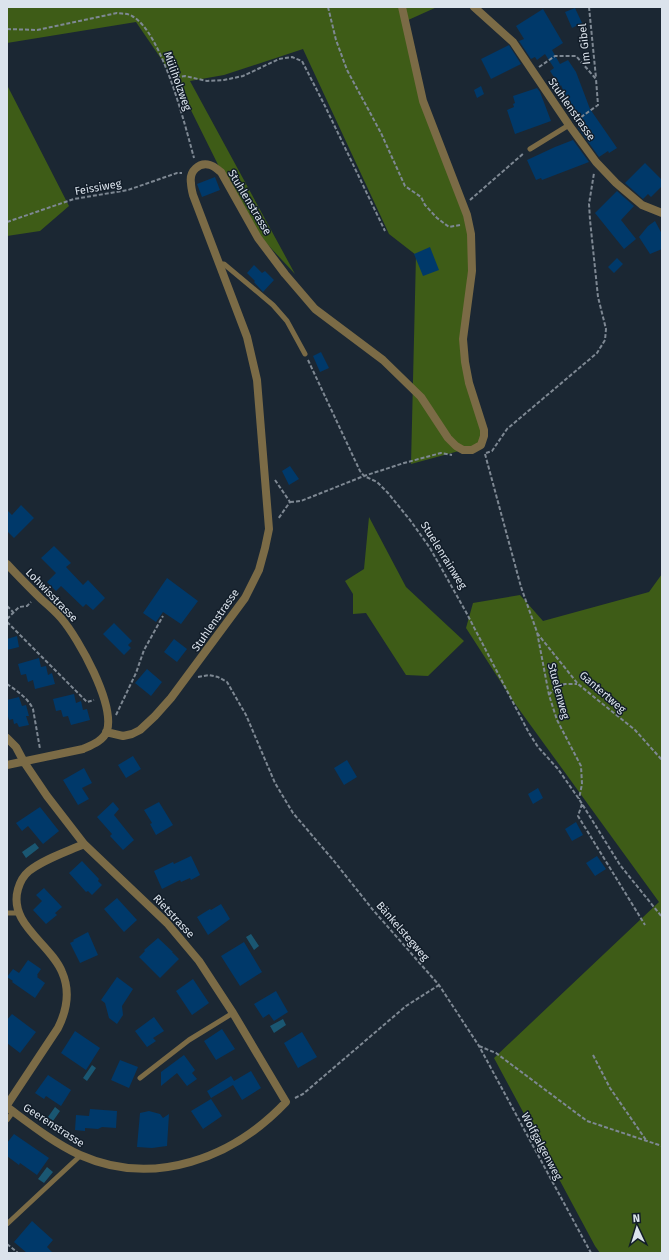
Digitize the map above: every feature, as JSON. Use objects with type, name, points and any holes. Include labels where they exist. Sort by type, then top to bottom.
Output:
[{"type":"street","points":[[402,7],[423,100],[467,215],[471,234],[472,271],[464,338],[465,362],[469,383],[484,430],[481,445]]},
{"type":"street","name":"Stuhlenstrasse","points":[[474,7],[513,42],[596,162],[616,183],[642,204],[662,213]]},
{"type":"street","name":"Stuhlenstrasse","points":[[106,732],[123,736],[140,730],[155,716],[187,677],[245,598],[259,570],[269,529],[257,380],[247,337],[193,195],[190,181],[195,170],[204,164],[212,166],[221,172],[258,238],[285,274],[315,309],[383,360],[422,397],[448,438],[456,446],[463,450],[472,450],[481,445]]},
{"type":"street","name":"Lohwisstrasse","points":[[7,564],[61,617],[75,637],[89,663],[108,713],[106,732]]},
{"type":"street","points":[[7,765],[83,749],[101,740],[106,732]]},
{"type":"street","name":"Rietstrasse","points":[[7,738],[16,747],[24,762],[47,796],[84,844],[167,923],[199,961],[233,1013],[286,1102]]},
{"type":"street","points":[[9,1108],[58,1028],[64,1016],[66,1002],[66,988],[62,973],[56,961],[24,924],[18,913],[16,905],[17,892],[21,881],[28,872],[38,864],[84,844]]},
{"type":"street","name":"Geerenstrasse","points":[[9,1108],[47,1136],[81,1156],[106,1164],[134,1168],[148,1168],[191,1163],[210,1156],[229,1146],[275,1114],[286,1102]]},
{"type":"lane","points":[[530,149],[569,125]]},
{"type":"lane","points":[[220,264],[224,264],[273,305],[287,321],[305,354]]},
{"type":"lane","points":[[7,912],[18,913]]},
{"type":"lane","points":[[140,1078],[189,1040],[233,1013]]},
{"type":"lane","points":[[7,1120],[9,1108]]},
{"type":"lane","points":[[7,1224],[81,1156]]},
{"type":"path","points":[[328,7],[336,40],[347,70],[381,133],[405,186],[421,197],[425,205],[437,218],[449,227],[464,224]]},
{"type":"path","name":"Im Gibel","points":[[569,125],[598,105],[589,7]]},
{"type":"path","name":"Müliholzweg","points":[[7,29],[37,30],[117,13],[133,16],[143,26],[164,60],[195,170]]},
{"type":"path","points":[[533,72],[555,56],[576,56],[596,79]]},
{"type":"path","points":[[170,78],[185,76],[207,81],[224,80],[243,76],[279,60],[292,58],[302,62],[325,106],[385,231]]},
{"type":"path","points":[[469,200],[530,149]]},
{"type":"path","points":[[485,454],[492,451],[507,429],[597,353],[606,340],[606,329],[598,297],[589,204],[596,162]]},
{"type":"path","name":"Feissiweg","points":[[7,222],[74,199],[128,190],[177,174],[195,170]]},
{"type":"path","name":"Stuelenrainweg","points":[[305,354],[355,464],[364,476],[376,482],[388,493],[430,548],[466,612],[529,733],[538,747],[558,769],[579,798]]},
{"type":"path","name":"Stuelenweg","points":[[481,445],[485,454],[521,587],[536,632],[549,695],[557,720],[581,766],[582,784],[579,798]]},
{"type":"path","points":[[269,529],[290,502],[301,501],[364,476],[441,453]]},
{"type":"path","points":[[264,468],[290,502]]},
{"type":"path","points":[[7,619],[13,612],[29,604]]},
{"type":"path","points":[[7,606],[13,612]]},
{"type":"path","points":[[108,722],[115,718],[136,674],[144,650],[163,616]]},
{"type":"path","points":[[7,622],[87,702],[103,698]]},
{"type":"path","name":"Gantertweg","points":[[536,632],[578,684],[636,730],[662,760]]},
{"type":"path","name":"Bänkelstegweg","points":[[187,677],[194,678],[209,675],[218,677],[226,682],[246,715],[276,783],[293,813],[373,910],[439,985],[479,1046]]},
{"type":"path","points":[[7,684],[25,697],[31,704],[41,752]]},
{"type":"path","points":[[549,695],[555,687],[565,684],[578,684]]},
{"type":"path","points":[[579,798],[620,865],[662,918]]},
{"type":"path","points":[[582,804],[578,816],[645,925]]},
{"type":"path","points":[[303,1094],[406,1006],[439,985]]},
{"type":"path","points":[[479,1046],[496,1053],[587,1121],[662,1146]]},
{"type":"path","name":"Wolfgalgenweg","points":[[479,1046],[591,1253]]},
{"type":"path","points":[[593,1055],[610,1088],[646,1141]]},
{"type":"path","points":[[7,1244],[18,1253]]},
{"type":"green space","points":[[7,7],[437,7],[406,21],[423,101],[471,234],[463,339],[465,362],[483,426],[481,445],[411,464],[416,255],[389,234],[303,49],[224,75],[190,81],[295,274],[243,218],[177,82],[136,22],[7,43]]},
{"type":"green space","points":[[7,85],[69,206],[40,231],[7,236]]},
{"type":"green space","points":[[369,517],[406,587],[464,641],[428,676],[406,675],[366,613],[353,614],[353,594],[345,581],[364,569]]},
{"type":"green space","points":[[662,574],[662,1253],[600,1253],[494,1058],[659,902],[513,701],[466,628],[473,603],[520,595],[543,621],[649,592]]},
{"type":"water","points":[[35,843],[39,848],[26,858],[22,852]]},
{"type":"water","points":[[251,934],[259,946],[254,950],[246,937]]},
{"type":"water","points":[[283,1019],[286,1025],[274,1033],[270,1026]]},
{"type":"water","points":[[92,1065],[96,1068],[87,1081],[83,1078]]},
{"type":"water","points":[[55,1107],[60,1111],[53,1121],[48,1117]]},
{"type":"water","points":[[47,1167],[53,1172],[44,1183],[38,1179]]},
{"type":"building","points":[[575,8],[582,23],[572,28],[565,12]]},
{"type":"building","points":[[543,9],[563,43],[552,50],[560,64],[568,60],[576,72],[590,109],[617,148],[609,153],[608,151],[599,157],[578,128],[579,127],[561,85],[560,86],[550,71],[554,68],[545,54],[537,60],[535,57],[531,59],[519,41],[524,39],[516,26]]},
{"type":"building","points":[[509,45],[521,64],[491,79],[481,59]]},
{"type":"building","points":[[481,86],[484,94],[477,98],[474,90]]},
{"type":"building","points":[[537,88],[551,121],[515,134],[507,110],[514,107],[513,104],[515,103],[513,96]]},
{"type":"building","points":[[573,140],[589,162],[542,180],[541,178],[536,180],[527,160]]},
{"type":"building","points":[[645,163],[662,180],[662,186],[651,197],[648,194],[643,199],[625,183]]},
{"type":"building","points":[[215,177],[220,190],[202,197],[197,184]]},
{"type":"building","points":[[617,191],[634,206],[621,220],[636,239],[624,249],[595,213]]},
{"type":"building","points":[[655,221],[662,234],[662,249],[650,254],[639,237],[648,226]]},
{"type":"building","points":[[430,247],[439,270],[423,276],[414,254]]},
{"type":"building","points":[[617,258],[623,264],[614,273],[608,267]]},
{"type":"building","points":[[254,265],[262,273],[265,271],[274,280],[263,292],[247,273]]},
{"type":"building","points":[[321,352],[329,368],[320,372],[313,356]]},
{"type":"building","points":[[290,466],[299,479],[289,485],[282,471]]},
{"type":"building","points":[[21,505],[34,518],[14,538],[7,531],[7,510],[12,515]]},
{"type":"building","points":[[54,546],[71,563],[66,567],[83,585],[88,580],[105,598],[93,610],[86,604],[83,607],[61,586],[56,591],[47,582],[56,573],[41,558]]},
{"type":"building","points":[[167,578],[198,601],[181,624],[163,612],[156,622],[143,613]]},
{"type":"building","points":[[114,623],[132,641],[128,645],[131,648],[124,655],[103,634]]},
{"type":"building","points":[[17,636],[19,647],[7,650],[7,639]]},
{"type":"building","points":[[174,639],[187,649],[177,662],[164,652]]},
{"type":"building","points":[[39,658],[41,667],[46,666],[48,675],[52,673],[55,684],[35,689],[33,680],[28,682],[26,674],[21,675],[18,664]]},
{"type":"building","points":[[147,669],[162,682],[151,696],[135,683]]},
{"type":"building","points":[[74,694],[76,703],[81,701],[83,710],[87,709],[90,720],[71,725],[68,716],[63,717],[61,710],[56,711],[53,699]]},
{"type":"building","points":[[19,697],[22,706],[26,705],[29,716],[26,716],[29,725],[19,727],[17,723],[14,724],[13,719],[9,720],[7,713],[7,700]]},
{"type":"building","points":[[133,756],[141,769],[126,778],[118,765]]},
{"type":"building","points":[[347,760],[357,777],[344,785],[334,768]]},
{"type":"building","points":[[84,768],[92,783],[82,788],[89,799],[78,805],[63,780]]},
{"type":"building","points":[[538,788],[543,798],[533,804],[528,794]]},
{"type":"building","points":[[113,802],[119,809],[114,815],[134,840],[123,850],[110,836],[112,834],[97,817]]},
{"type":"building","points":[[159,802],[173,825],[156,835],[150,824],[152,823],[144,810]]},
{"type":"building","points":[[40,807],[59,831],[43,844],[28,826],[22,831],[16,823]]},
{"type":"building","points":[[576,822],[583,835],[572,841],[565,829]]},
{"type":"building","points":[[191,856],[200,875],[191,880],[190,878],[181,882],[180,880],[162,889],[154,871],[173,862],[174,864]]},
{"type":"building","points":[[597,856],[606,869],[595,876],[586,863]]},
{"type":"building","points":[[82,861],[99,879],[98,881],[102,885],[92,895],[88,891],[86,892],[69,873]]},
{"type":"building","points":[[44,888],[62,907],[55,913],[57,915],[46,924],[33,910],[42,901],[36,895]]},
{"type":"building","points":[[117,898],[137,920],[124,932],[104,909]]},
{"type":"building","points":[[221,904],[230,919],[208,935],[197,917]]},
{"type":"building","points":[[88,932],[98,955],[80,963],[70,943]]},
{"type":"building","points":[[158,938],[179,959],[160,978],[139,957],[145,951],[144,950]]},
{"type":"building","points":[[244,942],[262,972],[240,986],[221,956]]},
{"type":"building","points":[[28,960],[41,969],[37,977],[45,983],[35,998],[7,977],[13,969],[19,973]]},
{"type":"building","points":[[117,977],[133,989],[122,1006],[123,1015],[117,1024],[109,1018],[105,1003],[101,1000]]},
{"type":"building","points":[[193,979],[209,1003],[192,1015],[176,991]]},
{"type":"building","points":[[276,991],[288,1012],[274,1021],[269,1014],[263,1018],[254,1004]]},
{"type":"building","points":[[12,1014],[36,1032],[20,1053],[7,1043],[7,1020]]},
{"type":"building","points":[[154,1017],[164,1031],[153,1038],[156,1041],[147,1047],[135,1031]]},
{"type":"building","points":[[222,1029],[235,1049],[216,1060],[204,1041]]},
{"type":"building","points":[[75,1031],[100,1048],[86,1070],[61,1053]]},
{"type":"building","points":[[302,1032],[317,1057],[298,1068],[284,1043]]},
{"type":"building","points":[[184,1055],[195,1070],[192,1073],[197,1079],[187,1086],[177,1073],[161,1086],[161,1072]]},
{"type":"building","points":[[120,1060],[138,1067],[129,1088],[111,1080]]},
{"type":"building","points":[[251,1071],[261,1088],[242,1100],[233,1085],[211,1098],[207,1091],[231,1076],[234,1081]]},
{"type":"building","points":[[48,1075],[71,1090],[61,1106],[46,1096],[44,1099],[35,1093]]},
{"type":"building","points":[[211,1099],[222,1116],[203,1129],[191,1111]]},
{"type":"building","points":[[90,1109],[117,1111],[116,1128],[102,1127],[98,1129],[85,1128],[85,1131],[75,1130],[76,1115],[89,1116]]},
{"type":"building","points":[[149,1111],[160,1114],[163,1118],[169,1114],[167,1146],[152,1148],[137,1147],[140,1113]]},
{"type":"building","points":[[14,1134],[49,1158],[37,1175],[7,1156],[7,1143]]},
{"type":"building","points":[[32,1221],[53,1240],[47,1247],[53,1253],[27,1253],[14,1242]]}]
